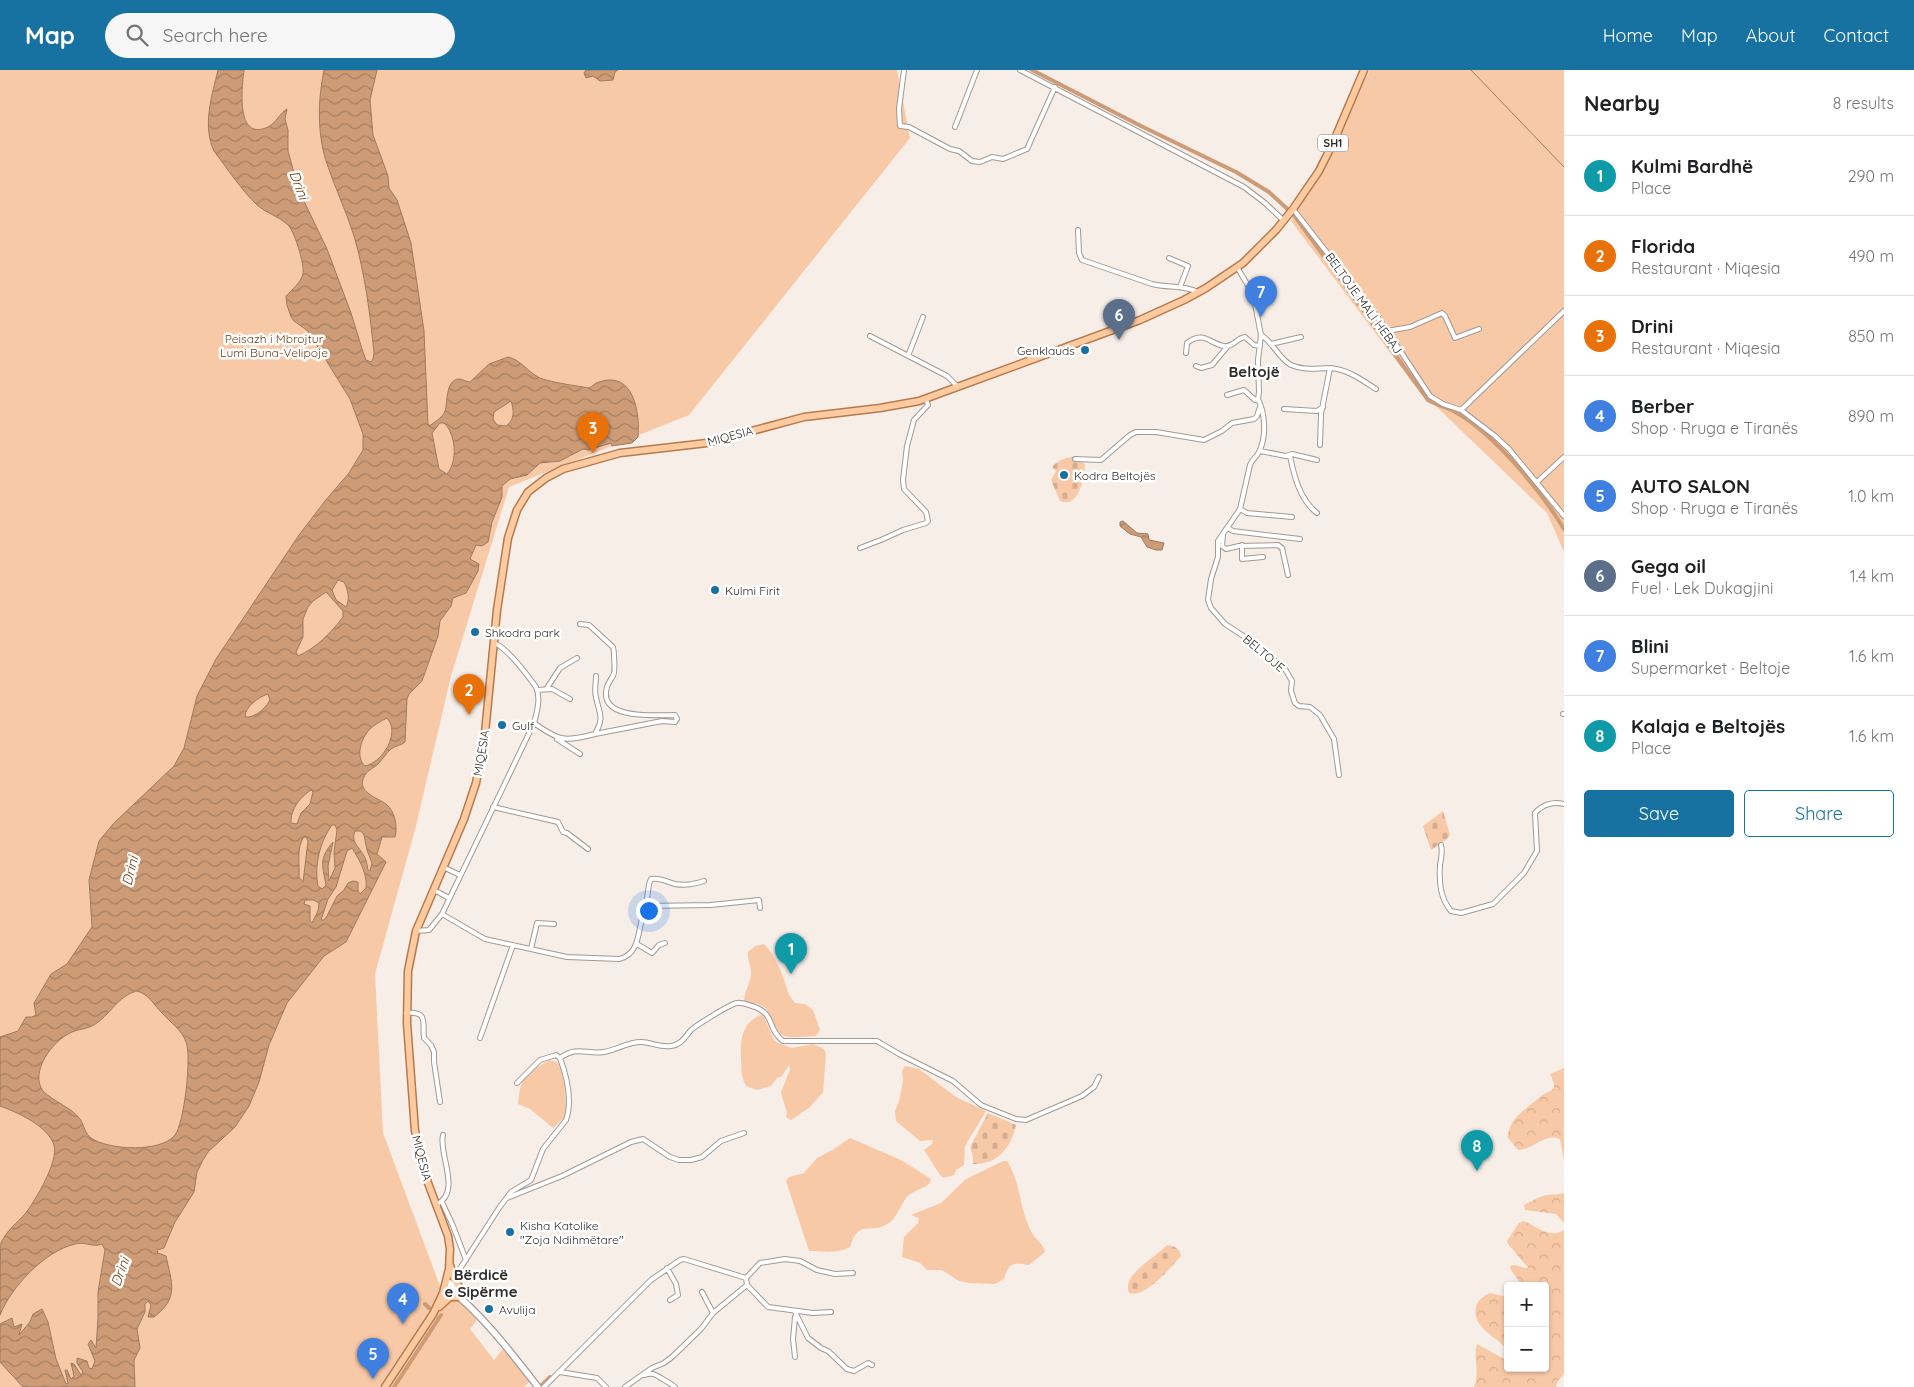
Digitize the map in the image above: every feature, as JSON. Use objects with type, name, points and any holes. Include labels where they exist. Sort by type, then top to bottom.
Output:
[{"type":"main road","name":"SH1","points":[[926,399],[1171,307],[1237,267],[1285,219],[1319,172],[1364,70]]},
{"type":"main road","name":"MIQESIA","points":[[450,1261],[450,1243],[439,1203],[428,1183],[417,1140],[413,1112],[406,1013],[408,971],[416,931],[464,819],[476,783],[486,733],[499,597],[511,526],[517,510],[525,497],[536,485],[546,478],[563,469],[620,453],[717,441],[778,423],[810,416],[880,408],[926,399]]},
{"type":"main road","name":"SH1","points":[[385,1387],[436,1309],[446,1284],[450,1261]]},
{"type":"main road","points":[[450,1261],[454,1278],[462,1296]]},
{"type":"main road","points":[[446,1284],[462,1296],[537,1385]]},
{"type":"main road","points":[[436,1309],[448,1298],[462,1296]]},
{"type":"street","points":[[904,70],[899,110],[900,126],[909,127],[950,149],[959,151],[977,162],[992,156],[1006,158],[1027,149],[1054,88]]},
{"type":"street","points":[[954,127],[977,70]]},
{"type":"street","points":[[1020,70],[1244,187],[1285,219]]},
{"type":"street","name":"BELTOJE MALI HEBAJ","points":[[1292,210],[1387,331],[1430,396],[1443,404],[1461,410],[1502,442],[1564,516]]},
{"type":"street","points":[[1078,230],[1079,253],[1082,260],[1152,284],[1164,287],[1180,287],[1198,292]]},
{"type":"street","points":[[1169,258],[1188,266],[1180,287]]},
{"type":"street","points":[[1237,267],[1253,294],[1261,335],[1289,364],[1308,370],[1330,368],[1352,374],[1376,389]]},
{"type":"street","points":[[1461,410],[1564,311]]},
{"type":"street","points":[[1387,331],[1410,327],[1442,314],[1445,316],[1455,338],[1479,329]]},
{"type":"street","points":[[908,356],[923,317]]},
{"type":"street","name":"BELTOJE","points":[[1261,335],[1258,360],[1259,401],[1264,424],[1260,451],[1252,459],[1240,509],[1218,541],[1218,557],[1208,590],[1209,604],[1225,624],[1248,639],[1286,669],[1291,678],[1291,691],[1295,703],[1315,710],[1331,734],[1337,754],[1339,775]]},
{"type":"street","points":[[870,336],[947,376],[958,388]]},
{"type":"street","points":[[1196,366],[1201,368],[1212,365],[1228,346],[1241,338],[1245,337],[1254,345],[1260,346]]},
{"type":"street","points":[[1271,344],[1301,337]]},
{"type":"street","points":[[1186,353],[1187,343],[1198,338],[1206,338],[1223,346],[1228,346]]},
{"type":"street","points":[[1320,445],[1321,414],[1330,368]]},
{"type":"street","points":[[1075,460],[1101,460],[1130,435],[1141,431],[1204,440],[1222,431],[1232,423],[1254,419],[1259,412],[1259,401],[1255,400],[1244,390],[1227,395]]},
{"type":"street","points":[[860,548],[903,530],[926,524],[928,521],[926,512],[908,495],[903,485],[907,446],[912,434],[914,420],[928,405],[926,399]]},
{"type":"street","points":[[1284,409],[1317,411],[1323,408]]},
{"type":"street","points":[[1260,451],[1290,456],[1292,454],[1317,460]]},
{"type":"street","points":[[1290,456],[1304,500],[1317,513]]},
{"type":"street","points":[[1537,482],[1564,457]]},
{"type":"street","points":[[1240,509],[1247,513],[1292,517]]},
{"type":"street","points":[[1228,528],[1233,531],[1300,539]]},
{"type":"street","points":[[1223,535],[1224,549],[1242,546],[1278,545],[1282,548],[1288,575]]},
{"type":"street","points":[[1242,546],[1242,559],[1263,557]]},
{"type":"street","points":[[552,736],[565,739],[662,721],[675,722],[677,717],[635,715],[623,712],[612,705],[606,694],[614,673],[613,658],[615,650],[611,644],[589,625],[580,624]]},
{"type":"street","points":[[416,931],[428,931],[442,914],[534,723],[538,690],[498,644],[494,643]]},
{"type":"street","points":[[538,690],[547,688],[552,683],[558,670],[577,658]]},
{"type":"street","points":[[595,734],[601,718],[595,696],[596,676]]},
{"type":"street","points":[[547,688],[570,699]]},
{"type":"street","points":[[534,723],[580,754]]},
{"type":"street","points":[[1441,845],[1441,893],[1451,912],[1461,913],[1493,904],[1524,873],[1536,854],[1538,848],[1535,813],[1540,807],[1546,805],[1559,803],[1564,807]]},
{"type":"street","points":[[493,807],[558,822],[563,832],[588,849]]},
{"type":"street","points":[[443,867],[460,875]]},
{"type":"street","points":[[442,914],[482,938],[567,957],[619,959],[625,957],[637,944],[651,879],[660,878],[674,884],[688,885],[704,880]]},
{"type":"street","points":[[433,890],[450,898]]},
{"type":"street","points":[[646,906],[711,905],[759,900],[760,908]]},
{"type":"street","points":[[531,949],[537,923],[554,924]]},
{"type":"street","points":[[637,944],[652,953],[659,945],[665,943]]},
{"type":"street","points":[[480,1038],[513,945]]},
{"type":"street","points":[[517,1083],[540,1060],[556,1056],[560,1058],[573,1050],[604,1052],[631,1043],[642,1042],[672,1046],[680,1043],[700,1024],[736,1003],[747,1004],[765,1011],[770,1019],[773,1031],[783,1041],[877,1041],[953,1081],[981,1105],[1016,1119],[1026,1120],[1082,1096],[1094,1087],[1099,1077]]},
{"type":"street","points":[[406,1013],[414,1012],[420,1014],[423,1020],[424,1038],[434,1052],[440,1102]]},
{"type":"street","points":[[454,1278],[488,1223],[511,1192],[530,1180],[542,1149],[566,1120],[569,1107],[567,1080],[560,1058]]},
{"type":"street","points":[[507,1198],[562,1176],[632,1142],[643,1139],[670,1157],[679,1160],[691,1160],[702,1157],[721,1141],[744,1133]]},
{"type":"street","points":[[443,1135],[442,1144],[446,1156],[448,1178],[446,1196],[439,1203],[453,1226],[466,1260]]},
{"type":"street","points":[[746,1278],[760,1263],[786,1259],[800,1261],[817,1270],[835,1274],[853,1273]]},
{"type":"street","points":[[544,1387],[651,1280],[680,1260],[746,1278]]},
{"type":"street","points":[[667,1268],[676,1284],[678,1295],[670,1300]]},
{"type":"street","points":[[746,1278],[747,1285],[765,1306],[795,1313],[832,1312]]},
{"type":"street","points":[[625,1387],[672,1357],[701,1329],[713,1313],[747,1285]]},
{"type":"street","points":[[702,1292],[713,1313]]},
{"type":"street","points":[[795,1313],[793,1340],[795,1357]]},
{"type":"street","points":[[795,1313],[808,1338],[828,1351],[846,1369],[854,1371],[868,1363],[872,1365]]},
{"type":"street","points":[[560,1372],[597,1378],[604,1386]]},
{"type":"street","points":[[638,1378],[651,1373],[663,1381],[671,1382],[675,1387]]},
{"type":"green space","name":"Peisazh i Mbrojtur Lumi Buna-Velipoje","points":[[0,70],[897,70],[910,138],[689,415],[509,487],[451,676],[416,826],[375,974],[383,1133],[444,1297],[448,1302],[449,1300],[456,1299],[477,1320],[470,1329],[494,1360],[503,1349],[530,1381],[524,1387],[0,1387]]},
{"type":"green space","points":[[1370,70],[1564,70],[1564,552],[1547,513],[1416,387],[1291,221]]},
{"type":"green space","points":[[1077,456],[1085,465],[1082,484],[1072,501],[1060,501],[1051,480],[1056,471],[1052,467],[1060,461]]},
{"type":"green space","points":[[1443,811],[1450,835],[1431,850],[1423,826]]},
{"type":"green space","points":[[764,944],[771,952],[781,971],[789,995],[795,1003],[805,1004],[813,1010],[820,1030],[816,1036],[784,1036],[771,1020],[767,1009],[758,1004],[744,1002],[751,973],[748,952],[755,946]]},
{"type":"green space","points":[[763,1014],[774,1040],[778,1043],[792,1048],[813,1044],[824,1049],[826,1054],[823,1092],[810,1107],[791,1120],[786,1117],[787,1113],[781,1093],[790,1069],[789,1065],[782,1076],[777,1078],[771,1086],[757,1090],[746,1086],[742,1075],[741,1045],[744,1032],[756,1017]]},
{"type":"green space","points":[[550,1060],[557,1062],[560,1066],[564,1080],[566,1105],[565,1117],[553,1128],[530,1109],[518,1104],[520,1088],[524,1079],[534,1069]]},
{"type":"green space","points":[[905,1066],[919,1069],[956,1097],[986,1111],[965,1146],[964,1165],[956,1170],[954,1175],[944,1178],[940,1175],[924,1150],[932,1144],[933,1140],[920,1141],[896,1121],[895,1111],[903,1081],[902,1071]]},
{"type":"green space","points":[[1564,1068],[1564,1160],[1560,1139],[1554,1137],[1544,1139],[1529,1147],[1518,1150],[1508,1138],[1511,1125],[1525,1109],[1554,1088],[1550,1074]]},
{"type":"green space","points":[[988,1113],[1016,1125],[1014,1133],[1002,1154],[989,1162],[973,1164],[970,1147]]},
{"type":"green space","points":[[850,1138],[901,1160],[931,1179],[929,1184],[911,1193],[906,1198],[895,1217],[889,1223],[882,1227],[857,1232],[850,1247],[835,1251],[809,1251],[786,1181],[789,1177],[804,1173],[817,1158]]},
{"type":"green space","points":[[1003,1161],[1007,1161],[1012,1170],[1028,1224],[1045,1252],[1029,1265],[1012,1265],[1004,1279],[995,1284],[959,1281],[942,1270],[927,1270],[920,1263],[902,1257],[904,1237],[918,1223],[919,1218],[911,1215],[941,1203],[966,1179]]},
{"type":"green space","points":[[1564,1193],[1564,1223],[1556,1214],[1525,1210],[1524,1205],[1538,1198]]},
{"type":"green space","points":[[1524,1221],[1549,1233],[1564,1230],[1564,1374],[1556,1387],[1474,1387],[1476,1382],[1477,1344],[1504,1359],[1504,1372],[1549,1372],[1549,1282],[1519,1282],[1512,1271],[1510,1266],[1515,1265],[1529,1269],[1507,1241],[1519,1223]]},
{"type":"green space","points":[[1167,1245],[1176,1248],[1181,1256],[1150,1287],[1135,1294],[1129,1293],[1130,1279],[1141,1266]]},
{"type":"green space","points":[[1490,1293],[1504,1296],[1504,1346],[1487,1332],[1478,1321],[1476,1307],[1483,1297]]},
{"type":"water","points":[[218,70],[244,70],[242,88],[243,111],[245,120],[250,127],[257,130],[268,127],[287,109],[285,119],[288,130],[288,151],[299,191],[327,249],[366,360],[371,362],[374,353],[364,279],[351,226],[326,161],[319,116],[324,70],[377,70],[370,100],[373,135],[388,176],[389,188],[397,200],[411,243],[424,331],[428,425],[439,419],[444,413],[451,383],[459,379],[470,382],[489,364],[508,357],[517,361],[534,375],[555,382],[589,388],[599,382],[611,380],[620,382],[627,388],[636,406],[638,437],[632,443],[612,446],[611,443],[588,450],[583,449],[560,461],[540,463],[527,475],[510,479],[502,486],[502,497],[492,522],[488,542],[482,546],[476,545],[470,559],[479,564],[478,571],[466,593],[453,598],[451,606],[440,621],[438,636],[422,681],[409,694],[407,699],[405,742],[389,751],[378,764],[366,773],[362,782],[365,791],[386,804],[392,811],[395,819],[395,837],[382,837],[377,854],[386,862],[346,942],[324,956],[287,1003],[269,1045],[259,1082],[249,1106],[235,1127],[208,1152],[197,1172],[194,1192],[175,1222],[164,1248],[157,1250],[158,1253],[166,1256],[172,1290],[167,1303],[154,1317],[148,1317],[151,1305],[148,1301],[145,1304],[145,1312],[137,1329],[140,1348],[134,1360],[135,1387],[23,1387],[0,1362],[0,1324],[12,1318],[14,1327],[22,1324],[19,1335],[30,1322],[33,1314],[42,1309],[48,1322],[56,1359],[66,1384],[68,1383],[65,1370],[67,1370],[71,1379],[74,1376],[71,1363],[74,1364],[81,1375],[83,1372],[77,1363],[77,1358],[87,1361],[89,1368],[92,1369],[95,1361],[88,1344],[91,1340],[96,1348],[98,1292],[105,1250],[102,1244],[79,1243],[52,1254],[21,1282],[5,1304],[0,1315],[1,1243],[34,1200],[50,1170],[55,1152],[51,1138],[39,1126],[23,1116],[0,1106],[0,1037],[18,1031],[26,1017],[36,1015],[34,1003],[51,974],[67,964],[92,927],[89,880],[99,841],[114,823],[174,766],[184,748],[197,696],[216,659],[299,535],[349,473],[363,450],[363,434],[350,399],[308,331],[291,317],[287,305],[286,296],[298,283],[303,274],[301,256],[293,233],[287,224],[261,208],[252,200],[214,151],[210,141],[209,110]],"holes":[[[511,401],[513,411],[511,421],[506,426],[497,425],[493,419],[494,412]],[[440,423],[444,423],[448,428],[454,448],[453,462],[447,474],[439,469],[432,433]],[[338,580],[344,582],[347,588],[348,598],[346,607],[336,600],[332,590]],[[326,592],[343,611],[343,617],[323,640],[298,656],[296,652],[303,637],[303,619],[308,607]],[[268,694],[270,700],[259,712],[245,717],[247,710],[256,700]],[[387,718],[391,724],[391,739],[378,759],[365,766],[360,758],[362,742],[370,729]],[[311,790],[313,792],[310,804],[301,813],[297,824],[291,823],[292,813],[300,800]],[[332,825],[335,825],[337,830],[334,852],[335,868],[329,881],[328,866],[333,842],[325,853],[323,867],[326,885],[322,889],[318,886],[317,870],[324,838]],[[355,831],[361,831],[364,835],[372,863],[370,871],[363,854],[355,842]],[[306,837],[308,841],[303,882],[299,877],[299,851],[302,841]],[[352,848],[364,873],[366,888],[360,894],[358,882],[348,883],[337,896],[327,916],[324,920],[321,920],[328,899],[336,887],[347,851]],[[305,900],[314,900],[319,903],[318,911],[312,923],[310,921],[310,906],[304,904]],[[136,991],[147,997],[176,1026],[182,1034],[188,1050],[188,1075],[178,1128],[175,1135],[168,1141],[158,1145],[134,1148],[121,1147],[109,1145],[91,1138],[76,1115],[47,1095],[39,1083],[41,1066],[45,1057],[57,1042],[72,1032],[89,1027],[100,1021],[124,997]]]},
{"type":"water","points":[[586,70],[618,70],[615,72],[613,80],[600,81],[593,76],[586,78],[584,73]]},
{"type":"water","points":[[1123,521],[1137,533],[1148,534],[1149,540],[1164,543],[1162,550],[1147,547],[1141,537],[1130,534],[1120,526],[1120,522]]},
{"type":"waterway","points":[[1032,70],[1236,172],[1269,192],[1294,215],[1428,400],[1457,413],[1487,435],[1530,481],[1564,529]]},
{"type":"waterway","points":[[1471,70],[1564,167]]},
{"type":"waterway","points":[[425,1304],[429,1308]]},
{"type":"waterway","points":[[394,1387],[441,1315]]},
{"type":"waterway","points":[[540,1387],[550,1377]]},
{"type":"place","name":"Blini","points":[[1261,317]]},
{"type":"place","name":"Gega oil","points":[[1119,340]]},
{"type":"place","name":"Genklauds","points":[[1085,350]]},
{"type":"place","name":"Drini","points":[[593,453]]},
{"type":"place","name":"Kodra Beltojës","points":[[1064,475]]},
{"type":"place","name":"Kulmi Firit","points":[[715,590]]},
{"type":"place","name":"Shkodra park","points":[[475,632]]},
{"type":"place","name":"Florida","points":[[469,715]]},
{"type":"place","name":"Gulf","points":[[502,725]]},
{"type":"place","name":"Kulmi Bardhë","points":[[791,974]]},
{"type":"place","name":"Kalaja e Beltojës","points":[[1477,1171]]},
{"type":"place","name":"Kisha Katolike \"Zoja Ndihmëtare\"","points":[[510,1232]]},
{"type":"place","name":"Avulija","points":[[489,1309]]},
{"type":"place","name":"Berber","points":[[403,1324]]},
{"type":"place","name":"AUTO SALON","points":[[373,1379]]},
{"type":"district","name":"Beltojë","points":[[1254,371]]},
{"type":"district","name":"Bërdicë e Sipërme","points":[[481,1282]]}]
